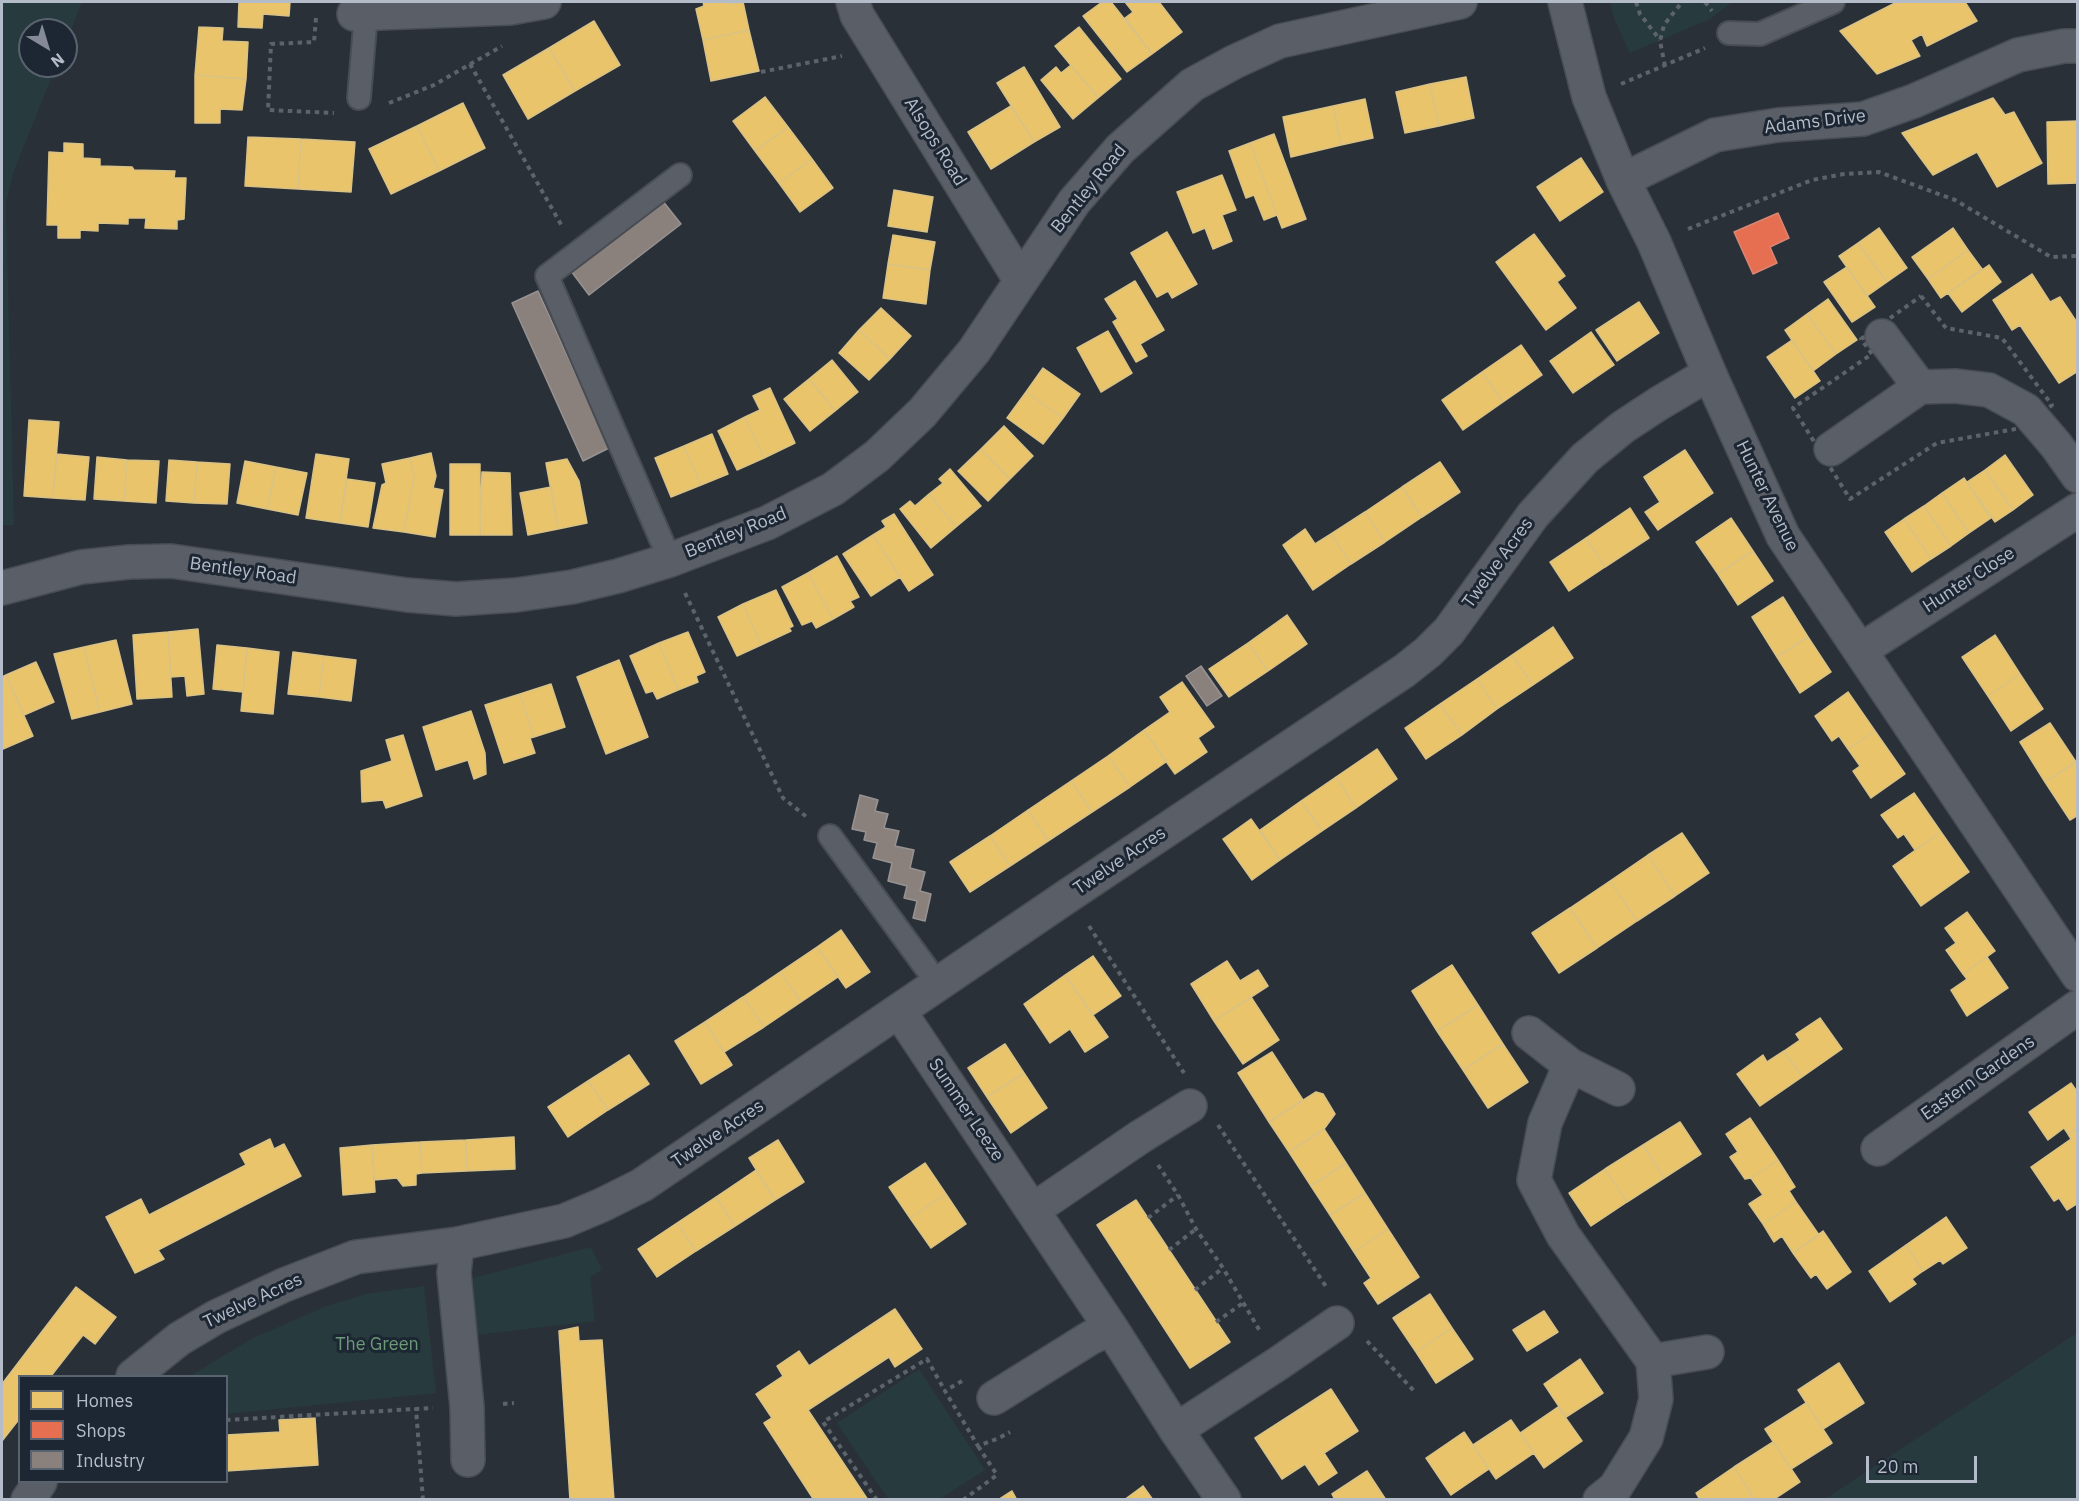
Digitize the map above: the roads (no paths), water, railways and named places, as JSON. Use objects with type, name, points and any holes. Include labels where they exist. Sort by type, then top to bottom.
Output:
[{"type":"street","points":[[360,14],[510,8],[544,2]]},
{"type":"street","name":"Alsops Road","points":[[853,2],[877,48],[1021,281]]},
{"type":"street","name":"Bentley Road","points":[[2,588],[81,567],[171,561],[407,595],[456,599],[516,595],[572,587],[618,576],[670,560],[767,523],[833,489],[877,456],[922,413],[974,351],[1074,202],[1120,149],[1192,85],[1280,41],[1460,2]]},
{"type":"street","name":"Hunter Avenue","points":[[1565,2],[1589,97],[1623,180],[1654,242],[1711,377],[1783,536],[2078,975]]},
{"type":"street","name":"Adams Drive","points":[[1623,180],[1715,135],[1778,125],[1863,119],[1914,101],[2019,55],[2064,46],[2078,46]]},
{"type":"street","points":[[1882,336],[1920,387]]},
{"type":"street","name":"Twelve Acres","points":[[135,1375],[179,1339],[216,1317],[292,1282],[356,1257],[457,1244],[564,1221],[642,1185],[1404,671],[1449,631],[1533,515],[1585,458],[1623,427],[1658,404],[1695,382],[1711,377]]},
{"type":"street","points":[[1831,449],[1920,387],[1955,386],[1989,390],[2026,410],[2078,476]]},
{"type":"street","name":"Hunter Close","points":[[1861,650],[2078,510]]},
{"type":"street","name":"Eastern Gardens","points":[[1878,1149],[2078,1007]]},
{"type":"street","name":"Summer Leeze","points":[[899,1011],[1224,1500]]},
{"type":"street","points":[[1529,1033],[1570,1065],[1618,1089]]},
{"type":"street","points":[[1570,1065],[1545,1123],[1534,1180],[1563,1235],[1653,1361],[1656,1399],[1646,1438],[1615,1488],[1600,1500]]},
{"type":"street","points":[[1033,1210],[1140,1137],[1196,1103]]},
{"type":"street","points":[[457,1244],[454,1273],[466,1407],[468,1460]]},
{"type":"street","points":[[1176,1430],[1342,1322]]},
{"type":"street","points":[[994,1398],[1090,1338],[1111,1328]]},
{"type":"street","points":[[1653,1361],[1707,1352]]},
{"type":"street","points":[[28,1500],[39,1483]]},
{"type":"lane","points":[[1729,33],[1760,34],[1833,2]]},
{"type":"lane","points":[[359,98],[360,14]]},
{"type":"lane","points":[[670,560],[547,276],[680,175]]},
{"type":"lane","points":[[830,836],[938,984]]},
{"type":"park label","name":"The Green","points":[[377,1345]]}]
